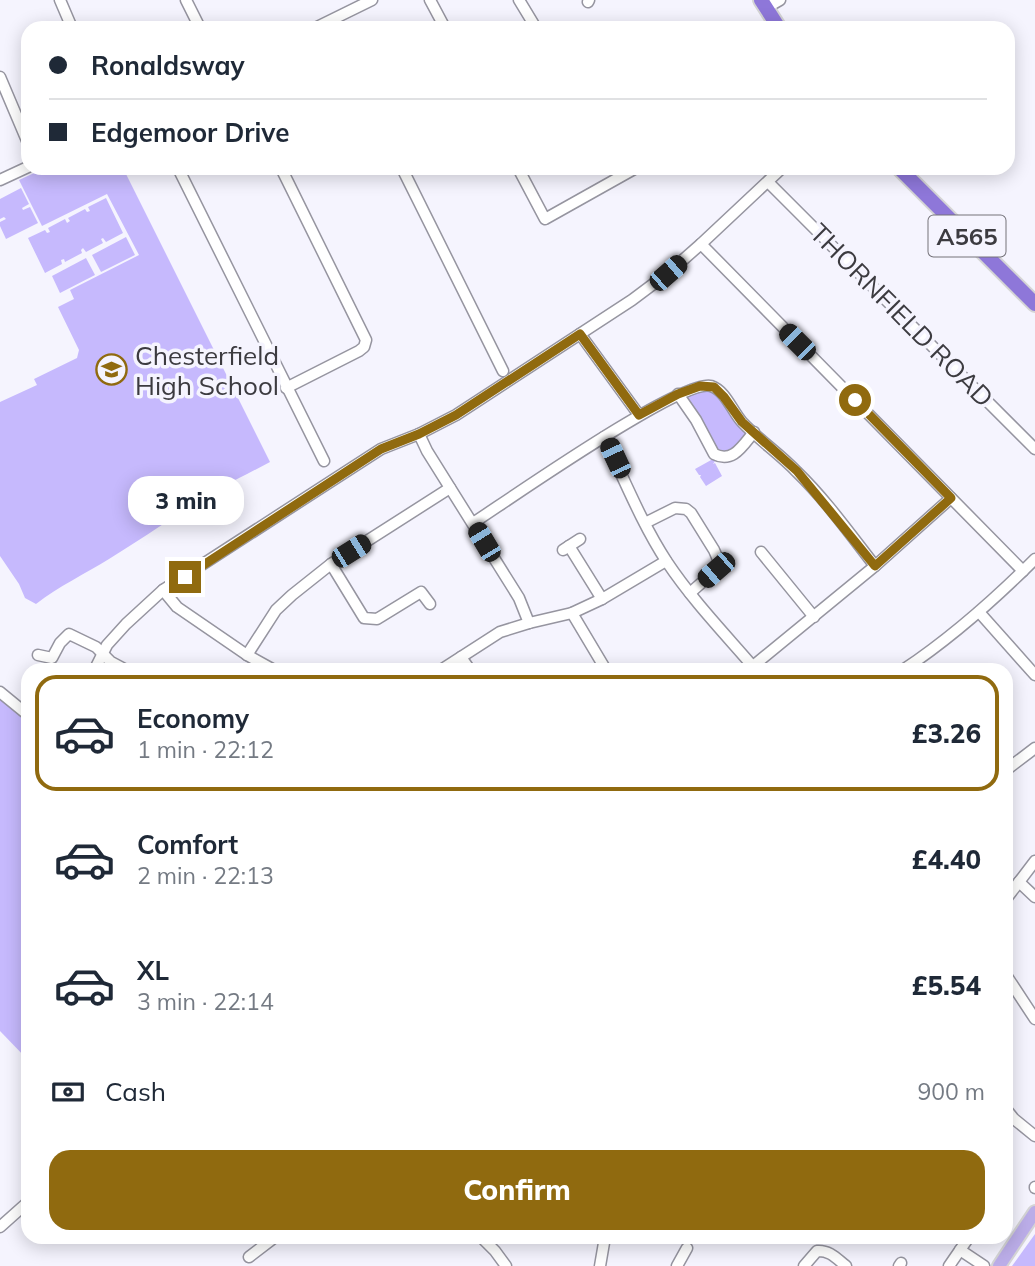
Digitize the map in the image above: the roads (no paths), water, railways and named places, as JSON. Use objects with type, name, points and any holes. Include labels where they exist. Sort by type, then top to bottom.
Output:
[{"type":"highway","points":[[764,4],[775,21]]},
{"type":"highway","name":"A565","points":[[906,175],[1035,303]]},
{"type":"main road","points":[[999,1266],[1035,1212]]},
{"type":"street","points":[[60,0],[69,21]]},
{"type":"street","points":[[186,0],[196,21]]},
{"type":"street","points":[[430,0],[441,21]]},
{"type":"street","points":[[519,0],[532,21]]},
{"type":"street","points":[[764,4],[780,0]]},
{"type":"street","points":[[336,21],[364,2]]},
{"type":"street","points":[[0,77],[21,126]]},
{"type":"street","points":[[0,180],[21,170]]},
{"type":"street","points":[[181,175],[324,461]]},
{"type":"street","points":[[284,175],[366,340],[359,351],[286,388]]},
{"type":"street","points":[[405,175],[503,371]]},
{"type":"street","points":[[522,175],[545,219],[617,175]]},
{"type":"street","points":[[98,663],[107,645],[163,590],[381,449],[456,415],[632,300],[668,273],[775,175]]},
{"type":"street","name":"THORNFIELD ROAD","points":[[768,182],[1035,449]]},
{"type":"street","points":[[701,244],[1023,571]]},
{"type":"street","points":[[580,334],[639,415]]},
{"type":"street","points":[[473,523],[639,415],[678,394],[700,386],[714,387],[742,422],[797,471],[875,566]]},
{"type":"street","points":[[678,394],[717,456],[728,458],[735,455],[754,432]]},
{"type":"street","points":[[419,434],[519,598],[529,623]]},
{"type":"street","points":[[604,437],[666,561],[751,663]]},
{"type":"street","points":[[247,654],[276,610],[292,595],[331,564],[450,488]]},
{"type":"street","points":[[761,663],[951,498]]},
{"type":"street","points":[[645,523],[681,507],[691,513],[703,531],[720,564],[690,593]]},
{"type":"street","points":[[580,539],[566,548],[602,598]]},
{"type":"street","points":[[761,552],[814,617]]},
{"type":"street","points":[[914,663],[979,612],[1035,559]]},
{"type":"street","points":[[452,663],[500,632],[572,613],[666,561]]},
{"type":"street","points":[[331,564],[364,618],[377,619],[421,592],[430,604]]},
{"type":"street","points":[[163,590],[177,607],[262,663]]},
{"type":"street","points":[[979,612],[1035,676]]},
{"type":"street","points":[[572,613],[602,663]]},
{"type":"street","points":[[38,654],[52,658],[60,643],[69,634],[96,647],[113,663]]},
{"type":"street","points":[[461,657],[465,663]]},
{"type":"street","points":[[0,692],[21,709]]},
{"type":"street","points":[[1013,765],[1035,748]]},
{"type":"street","points":[[1013,890],[1035,861]]},
{"type":"street","points":[[1019,883],[1035,897]]},
{"type":"street","points":[[1013,986],[1035,1019]]},
{"type":"street","points":[[1013,1118],[1035,1136]]},
{"type":"street","points":[[0,1227],[21,1208]]},
{"type":"street","points":[[249,1257],[265,1244]]},
{"type":"street","points":[[488,1244],[506,1266]]},
{"type":"street","points":[[600,1266],[604,1244]]},
{"type":"street","points":[[949,1266],[965,1244]]},
{"type":"street","points":[[677,1266],[687,1248]]},
{"type":"street","points":[[960,1250],[984,1266]]},
{"type":"street","points":[[804,1266],[817,1251],[829,1252],[846,1266]]},
{"type":"place","name":"Chesterfield High School","points":[[112,370]]}]
